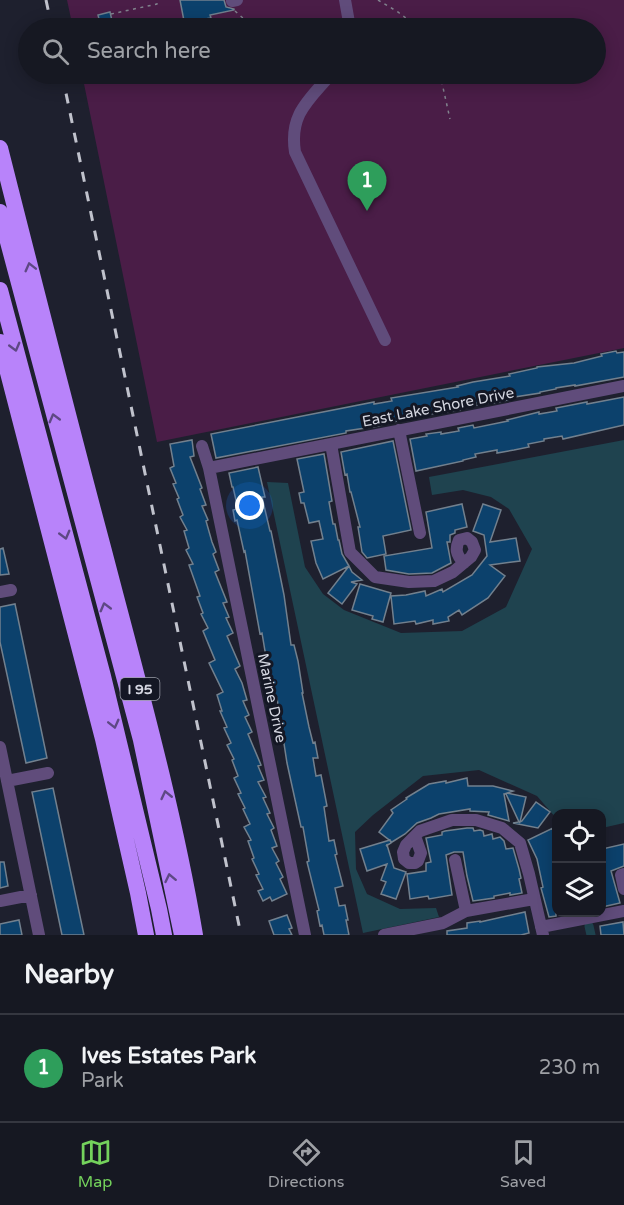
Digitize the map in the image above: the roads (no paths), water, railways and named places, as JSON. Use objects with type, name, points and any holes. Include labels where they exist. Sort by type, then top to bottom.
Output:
[{"type":"highway","name":"I 95","points":[[0,148],[153,739],[195,935]]},
{"type":"highway","points":[[0,212],[141,740],[182,935]]},
{"type":"highway","points":[[0,290],[103,676],[164,935]]},
{"type":"highway","points":[[0,342],[103,739],[146,935]]},
{"type":"street","points":[[345,0],[348,18]]},
{"type":"street","points":[[323,84],[297,117],[293,140],[295,152],[385,340]]},
{"type":"street","name":"East Lake Shore Drive","points":[[209,468],[624,386]]},
{"type":"street","points":[[399,430],[420,533]]},
{"type":"street","points":[[330,444],[350,552],[375,577],[409,582],[434,581],[453,572],[464,563]]},
{"type":"street","points":[[202,446],[209,468]]},
{"type":"street","name":"Marine Drive","points":[[209,468],[305,935]]},
{"type":"street","points":[[0,747],[39,935]]},
{"type":"street","points":[[7,782],[48,773]]},
{"type":"street","points":[[415,836],[420,831],[452,820],[476,820],[502,828],[520,843],[542,931],[624,911]]},
{"type":"street","points":[[455,860],[466,911]]},
{"type":"street","points":[[624,874],[621,875],[624,889]]},
{"type":"street","points":[[0,901],[31,895]]},
{"type":"street","points":[[384,935],[442,923],[466,911],[534,899]]},
{"type":"water","points":[[624,440],[624,823],[606,827],[606,809],[552,809],[552,813],[537,796],[479,770],[423,776],[355,832],[356,869],[367,894],[400,909],[436,908],[439,917],[363,933],[267,482],[288,483],[305,567],[323,594],[344,610],[401,633],[462,631],[506,607],[532,549],[509,509],[491,497],[463,490],[432,495],[429,477]]},
{"type":"waterway","points":[[589,926],[591,935]]},
{"type":"railway","points":[[46,0],[50,18]]},
{"type":"railway","points":[[64,84],[241,935]]},
{"type":"place","name":"Ives Estates Park","points":[[367,211]]}]
